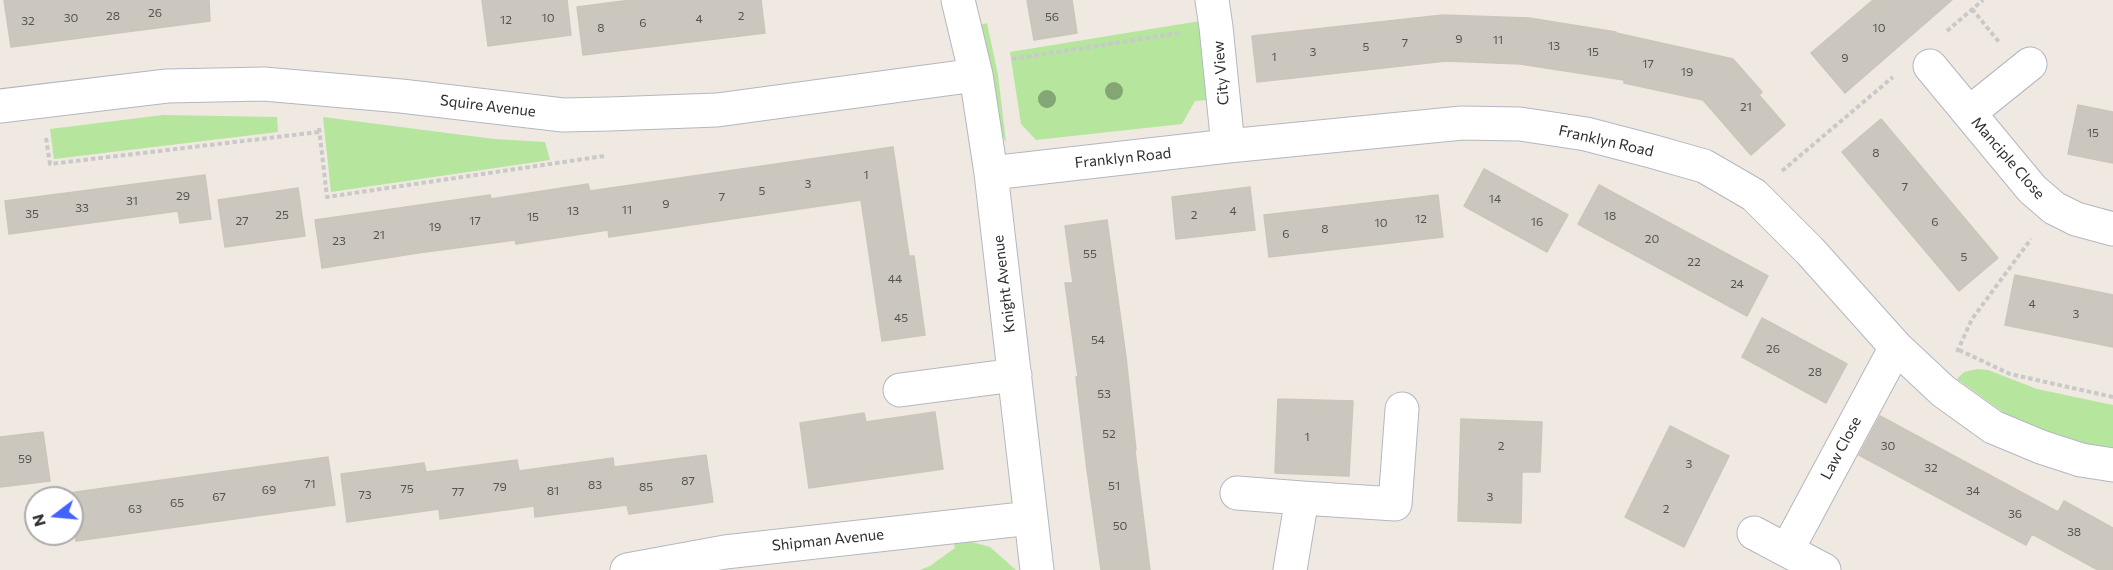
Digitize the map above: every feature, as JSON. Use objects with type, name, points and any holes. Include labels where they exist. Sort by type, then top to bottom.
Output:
[{"type":"street","name":"Knight Avenue","points":[[958,0],[976,75],[991,173],[1037,570]]},
{"type":"street","name":"City View","points":[[1214,13],[1228,146]]},
{"type":"street","name":"Manciple Close","points":[[1969,113],[2030,64]]},
{"type":"street","name":"Manciple Close","points":[[1930,66],[2032,189],[2054,208],[2076,219],[2113,229]]},
{"type":"street","name":"Squire Avenue","points":[[0,106],[167,86],[264,84],[563,115],[609,114],[717,110],[976,75]]},
{"type":"street","name":"Franklyn Road","points":[[991,173],[1228,146],[1462,123],[1520,124],[1586,134],[1704,166],[1754,195],[1810,251],[1896,347],[1943,391],[1993,427],[2041,447],[2082,460],[2113,465]]},
{"type":"street","name":"Law Close","points":[[1786,550],[1896,347]]},
{"type":"street","points":[[900,390],[1015,375]]},
{"type":"street","points":[[1237,493],[1395,504],[1402,409]]},
{"type":"street","points":[[1290,570],[1302,498]]},
{"type":"street","name":"Shipman Avenue","points":[[627,570],[726,561],[1031,518]]},
{"type":"street","points":[[1754,533],[1824,570]]},
{"type":"path","points":[[1946,32],[1983,0]]},
{"type":"path","points":[[1005,60],[1214,13]]},
{"type":"path","points":[[1754,195],[1893,76]]},
{"type":"path","points":[[321,89],[319,132],[327,197],[609,155],[609,114]]},
{"type":"path","points":[[42,101],[50,164],[319,132]]},
{"type":"path","points":[[1930,377],[1959,350],[1972,319],[2054,208]]},
{"type":"path","points":[[1959,350],[2010,374],[2113,397]]},
{"type":"green space","points":[[1200,21],[1207,100],[1195,101],[1182,124],[1036,140],[1021,124],[1010,52]]},
{"type":"green space","points":[[987,23],[998,75],[1006,142],[995,123],[977,26]]},
{"type":"green space","points":[[163,115],[277,117],[278,132],[54,159],[50,129]]},
{"type":"green space","points":[[323,117],[494,139],[545,142],[550,160],[331,192]]},
{"type":"green space","points":[[1977,369],[1988,370],[2037,389],[2113,405],[2113,451],[2046,434],[2007,415],[1957,379],[1964,372]]},
{"type":"green space","points":[[953,540],[965,540],[990,547],[1016,570],[920,570],[930,566],[955,548]]},
{"type":"building","points":[[4,0],[209,0],[210,21],[11,47]]},
{"type":"building","points":[[482,0],[567,0],[571,35],[488,46]]},
{"type":"building","points":[[631,0],[761,0],[765,33],[583,55],[577,7]]},
{"type":"building","points":[[1027,0],[1072,0],[1077,33],[1034,40]]},
{"type":"building","points":[[1873,0],[1952,0],[1845,93],[1811,53]]},
{"type":"building","points":[[1443,15],[1529,18],[1616,32],[1733,59],[1762,92],[1759,95],[1785,125],[1751,155],[1703,100],[1624,83],[1624,80],[1520,64],[1446,61],[1257,82],[1252,36]]},
{"type":"building","points":[[2078,105],[2113,112],[2113,163],[2068,154]]},
{"type":"building","points":[[1881,119],[1998,258],[1959,291],[1842,152]]},
{"type":"building","points":[[893,147],[909,256],[914,256],[925,335],[882,341],[861,200],[609,237],[608,230],[516,244],[515,240],[322,268],[315,220],[490,195],[491,199],[588,184],[590,191]]},
{"type":"building","points":[[1484,169],[1568,215],[1547,252],[1464,206]]},
{"type":"building","points":[[205,175],[211,219],[180,223],[178,211],[9,234],[5,201]]},
{"type":"building","points":[[1599,185],[1768,276],[1747,316],[1578,224]]},
{"type":"building","points":[[1250,187],[1255,230],[1176,239],[1172,197]]},
{"type":"building","points":[[298,188],[305,236],[225,247],[218,200]]},
{"type":"building","points":[[1438,195],[1443,237],[1269,257],[1264,215]]},
{"type":"building","points":[[1107,220],[1126,357],[1150,570],[1101,570],[1087,470],[1076,377],[1078,377],[1065,283],[1073,283],[1065,226]]},
{"type":"building","points":[[2015,275],[2113,295],[2113,347],[2005,325]]},
{"type":"building","points":[[1762,318],[1847,364],[1826,403],[1742,357]]},
{"type":"building","points":[[1278,399],[1353,401],[1349,476],[1275,473]]},
{"type":"building","points":[[935,412],[943,469],[809,488],[800,423],[864,413],[866,422]]},
{"type":"building","points":[[1880,416],[2058,512],[2064,501],[2113,528],[2113,570],[2098,570],[2032,534],[2026,545],[1859,455]]},
{"type":"building","points":[[1461,419],[1542,422],[1540,472],[1522,472],[1521,523],[1458,521]]},
{"type":"building","points":[[1670,426],[1729,456],[1684,547],[1625,517]]},
{"type":"building","points":[[43,432],[50,481],[0,487],[0,437]]},
{"type":"building","points":[[706,455],[713,502],[629,514],[627,505],[535,517],[534,506],[440,519],[439,509],[347,522],[341,474],[424,463],[426,472],[517,460],[519,471],[613,458],[614,467]]},
{"type":"building","points":[[328,457],[335,505],[84,540],[84,491]]}]
